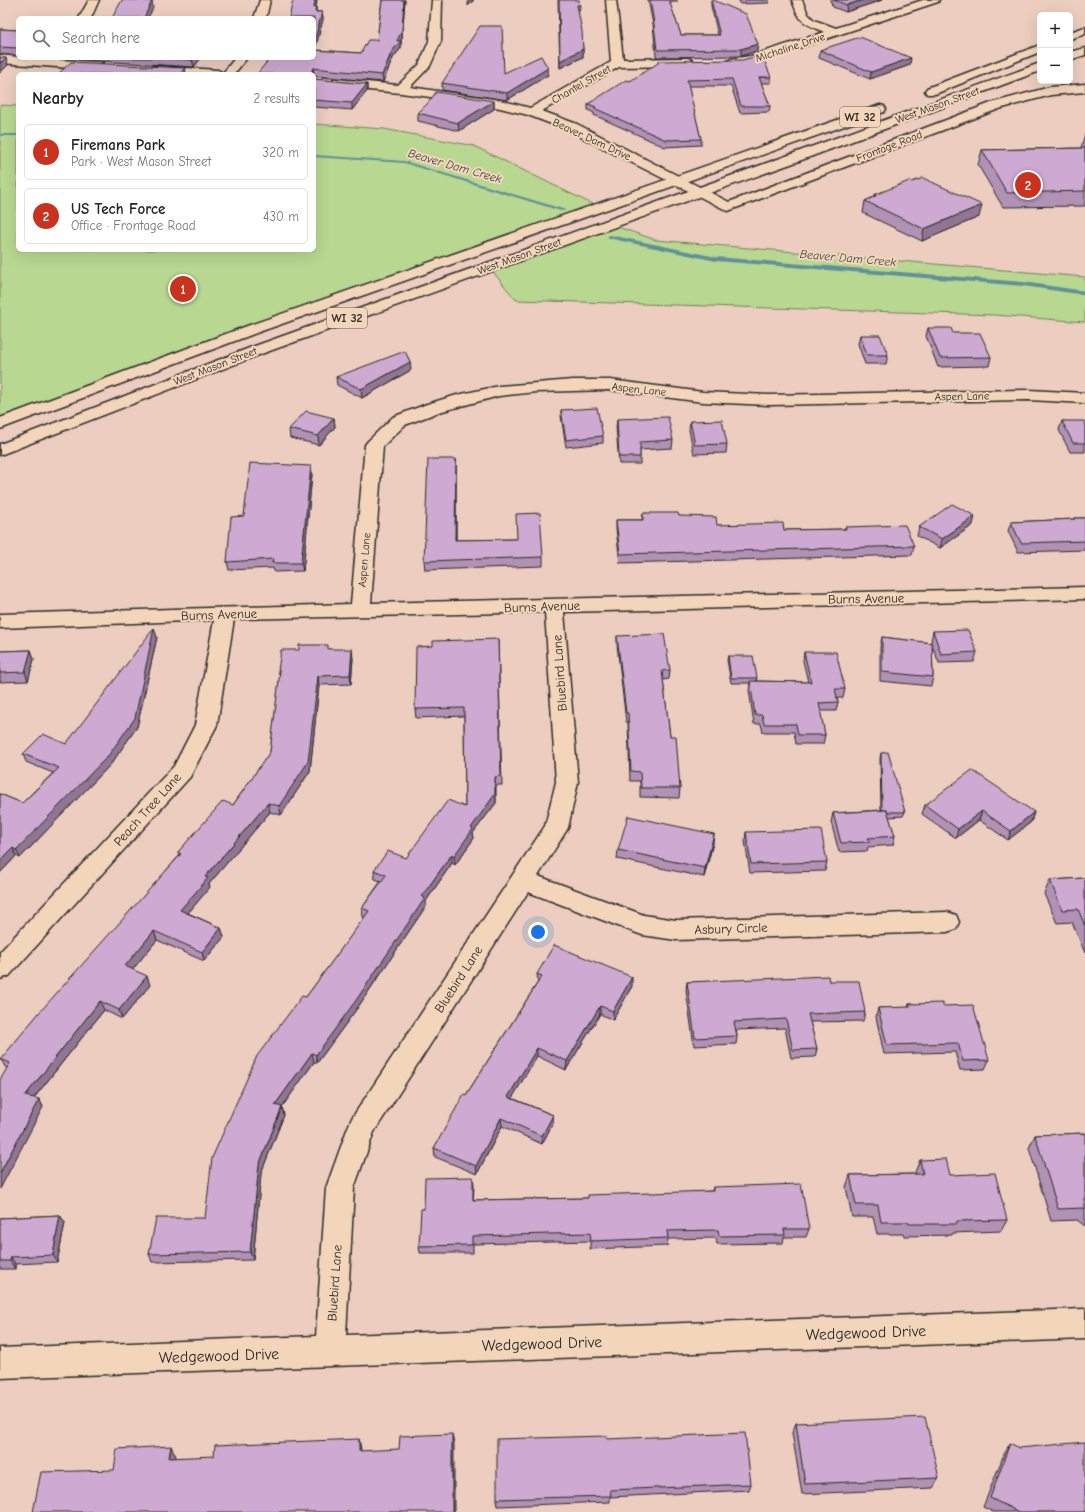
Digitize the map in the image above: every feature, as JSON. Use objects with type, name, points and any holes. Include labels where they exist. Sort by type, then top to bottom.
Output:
[{"type":"street","points":[[86,16],[94,0]]},
{"type":"street","points":[[261,16],[265,0]]},
{"type":"street","points":[[401,89],[424,66],[435,41],[437,0]]},
{"type":"street","name":"Chantel Street","points":[[532,112],[616,63],[611,0]]},
{"type":"street","points":[[797,0],[803,15],[810,22],[835,32]]},
{"type":"street","name":"Michaline Drive","points":[[726,61],[752,59],[934,0]]},
{"type":"street","points":[[1073,35],[1085,30]]},
{"type":"street","name":"West Mason Street","points":[[923,94],[1037,49]]},
{"type":"street","points":[[1073,55],[1085,51]]},
{"type":"street","points":[[0,59],[16,59]]},
{"type":"street","points":[[47,60],[108,66]]},
{"type":"street","points":[[230,72],[239,60]]},
{"type":"street","points":[[616,63],[695,62]]},
{"type":"street","name":"West Mason Street","points":[[0,450],[258,350],[697,192],[1037,67]]},
{"type":"street","points":[[147,69],[190,72]]},
{"type":"street","name":"Beaver Dam Drive","points":[[316,81],[401,89],[500,104],[532,112],[572,127],[697,192]]},
{"type":"street","name":"Frontage Road","points":[[697,192],[728,207],[995,106],[1050,91],[1085,88]]},
{"type":"street","name":"West Mason Street","points":[[0,424],[253,329],[678,182],[893,105]]},
{"type":"street","name":"Aspen Lane","points":[[360,611],[374,445],[399,421],[456,401],[499,391],[573,385],[636,388],[703,398],[769,400],[1029,395],[1085,398]]},
{"type":"street","name":"Burns Avenue","points":[[0,621],[225,613],[1085,593]]},
{"type":"street","name":"Bluebird Lane","points":[[330,1351],[340,1188],[362,1127],[556,828],[567,782],[554,605]]},
{"type":"street","name":"Peach Tree Lane","points":[[0,969],[182,771],[206,725],[225,613]]},
{"type":"street","name":"Asbury Circle","points":[[523,880],[642,925],[676,930],[947,922]]},
{"type":"street","name":"Wedgewood Drive","points":[[0,1363],[1085,1324]]},
{"type":"green space","points":[[0,105],[16,106],[16,252],[316,252],[316,124],[384,129],[474,146],[600,208],[0,424]]},
{"type":"green space","points":[[609,224],[656,240],[1085,277],[1085,322],[995,315],[516,300],[489,267]]},
{"type":"building","points":[[122,0],[152,1],[145,16],[113,16]]},
{"type":"building","points":[[293,0],[315,0],[315,12],[322,12],[316,35],[316,16],[289,16]]},
{"type":"building","points":[[382,0],[404,0],[402,30],[397,41],[401,41],[392,51],[382,75],[313,68],[312,72],[259,72],[268,60],[316,60],[316,50],[361,53],[368,40],[377,40]]},
{"type":"building","points":[[559,0],[579,0],[580,5],[577,5],[582,31],[583,49],[560,61]]},
{"type":"building","points":[[650,0],[669,0],[681,35],[720,35],[711,0],[713,0],[746,14],[758,44],[741,49],[657,50]]},
{"type":"building","points":[[834,0],[863,0],[847,5]]},
{"type":"building","points":[[480,26],[502,26],[504,73],[541,56],[548,68],[507,93],[442,83]]},
{"type":"building","points":[[0,29],[16,30],[16,48],[0,47]]},
{"type":"building","points":[[860,37],[911,58],[871,72],[820,50]]},
{"type":"building","points":[[762,55],[771,77],[759,77],[770,106],[741,106],[732,79],[687,80],[701,139],[666,140],[588,104],[626,80],[630,81],[658,63],[658,61],[742,60]]},
{"type":"building","points":[[0,57],[6,58],[0,63]]},
{"type":"building","points":[[71,62],[185,68],[182,72],[60,72]]},
{"type":"building","points":[[316,79],[367,84],[352,103],[316,100]]},
{"type":"building","points":[[436,92],[494,101],[458,123],[418,113]]},
{"type":"building","points":[[1085,148],[1085,191],[1007,193],[982,150]]},
{"type":"building","points":[[923,178],[982,205],[924,229],[865,201],[876,196],[874,195],[909,181],[912,182]]},
{"type":"building","points":[[928,328],[951,328],[953,333],[980,333],[991,357],[940,358]]},
{"type":"building","points":[[860,335],[880,335],[888,355],[867,355]]},
{"type":"building","points":[[405,351],[410,362],[361,389],[336,377]]},
{"type":"building","points":[[597,408],[603,436],[566,440],[561,410]]},
{"type":"building","points":[[306,411],[334,418],[318,436],[289,429]]},
{"type":"building","points":[[668,417],[673,440],[640,442],[640,457],[619,457],[617,419]]},
{"type":"building","points":[[722,420],[727,444],[695,445],[690,421]]},
{"type":"building","points":[[1062,421],[1084,421],[1085,443],[1073,443]]},
{"type":"building","points":[[428,459],[456,459],[455,540],[517,539],[516,514],[540,513],[543,557],[424,561]]},
{"type":"building","points":[[250,463],[311,466],[301,563],[272,563],[273,559],[227,562],[231,517],[244,516]]},
{"type":"building","points":[[952,504],[975,516],[942,539],[919,527]]},
{"type":"building","points":[[643,513],[678,513],[679,516],[716,517],[717,525],[783,523],[784,530],[846,529],[845,527],[905,525],[914,546],[620,554],[616,520],[643,520]]},
{"type":"building","points":[[1074,518],[1085,518],[1085,541],[1021,543],[1011,522],[1075,519]]},
{"type":"building","points":[[154,628],[135,718],[108,756],[16,850],[13,848],[0,861],[0,794],[22,803],[59,768],[23,754],[43,734],[66,744]]},
{"type":"building","points":[[968,630],[977,652],[941,654],[933,631]]},
{"type":"building","points":[[664,634],[670,670],[662,671],[670,736],[676,736],[680,788],[641,788],[640,772],[631,771],[628,713],[626,713],[617,636]]},
{"type":"building","points":[[882,637],[932,643],[933,677],[882,672]]},
{"type":"building","points":[[498,639],[501,776],[495,777],[495,794],[471,828],[473,829],[454,856],[452,854],[422,896],[425,898],[357,999],[316,1055],[312,1053],[275,1105],[282,1107],[259,1165],[250,1252],[149,1254],[156,1218],[205,1218],[212,1158],[257,1056],[302,996],[306,997],[369,911],[362,908],[386,875],[374,870],[388,851],[406,858],[448,800],[465,807],[464,708],[415,709],[416,647],[433,646],[433,641]]},
{"type":"building","points":[[299,645],[328,645],[328,649],[352,649],[350,675],[318,676],[308,762],[279,806],[268,803],[205,877],[208,878],[180,910],[221,928],[202,952],[154,931],[125,966],[147,976],[119,1010],[100,1001],[25,1096],[39,1099],[0,1173],[0,1080],[10,1063],[1,1059],[38,1014],[181,854],[178,852],[223,801],[233,805],[270,752],[280,671],[278,671],[281,650],[299,650]]},
{"type":"building","points":[[31,650],[25,672],[0,673],[0,651]]},
{"type":"building","points":[[804,652],[836,652],[845,689],[835,689],[838,702],[819,703],[825,735],[798,735],[796,724],[764,724],[762,715],[755,715],[750,681],[811,682]]},
{"type":"building","points":[[728,656],[753,656],[757,678],[731,678]]},
{"type":"building","points":[[888,752],[905,812],[888,812],[887,810],[882,810],[881,753]]},
{"type":"building","points":[[972,770],[1034,812],[1011,831],[982,811],[958,829],[925,805]]},
{"type":"building","points":[[887,810],[895,836],[868,838],[870,842],[841,843],[833,813]]},
{"type":"building","points":[[628,816],[714,834],[705,868],[618,850]]},
{"type":"building","points":[[821,830],[827,862],[751,864],[746,832]]},
{"type":"building","points":[[1085,878],[1085,926],[1078,909],[1062,910],[1050,880]]},
{"type":"building","points":[[554,945],[632,977],[613,1011],[600,1006],[567,1061],[537,1048],[508,1097],[553,1115],[542,1136],[501,1118],[476,1166],[434,1148],[464,1094],[466,1095],[542,976],[537,974]]},
{"type":"building","points":[[828,976],[829,981],[859,981],[865,1012],[808,1014],[817,1049],[793,1050],[786,1019],[734,1022],[737,1036],[695,1038],[687,982]]},
{"type":"building","points":[[943,1003],[943,1006],[973,1005],[989,1060],[963,1061],[958,1043],[887,1045],[878,1008],[910,1007],[909,1004]]},
{"type":"building","points":[[1085,1133],[1085,1209],[1058,1209],[1035,1135]]},
{"type":"building","points":[[946,1159],[950,1175],[995,1173],[1007,1220],[957,1221],[957,1224],[909,1224],[908,1222],[881,1222],[878,1205],[856,1205],[850,1175],[923,1174],[920,1160]]},
{"type":"building","points":[[473,1177],[473,1200],[588,1198],[588,1195],[713,1191],[713,1187],[801,1184],[809,1229],[784,1229],[785,1235],[719,1236],[718,1230],[667,1231],[668,1238],[591,1241],[590,1233],[472,1236],[472,1245],[419,1246],[421,1209],[424,1209],[425,1178]]},
{"type":"building","points":[[60,1215],[53,1255],[11,1257],[10,1261],[0,1261],[0,1218]]},
{"type":"building","points":[[925,1417],[939,1478],[805,1484],[796,1423]]},
{"type":"building","points":[[745,1433],[751,1484],[610,1490],[611,1496],[497,1499],[497,1439],[607,1436],[607,1439]]},
{"type":"building","points":[[452,1434],[452,1512],[33,1512],[41,1472],[114,1470],[117,1449],[171,1446],[169,1458],[214,1456],[215,1445],[359,1439],[359,1451],[399,1449],[400,1436]]},
{"type":"building","points":[[1085,1442],[1085,1512],[1019,1512],[990,1498],[1010,1443],[1019,1448]]},
{"type":"waterway","name":"Beaver Dam Creek","points":[[0,135],[16,135]]},
{"type":"waterway","name":"Beaver Dam Creek","points":[[316,156],[404,162],[563,210]]},
{"type":"waterway","name":"Beaver Dam Creek","points":[[610,237],[716,259],[1023,284],[1085,293]]},
{"type":"place","name":"US Tech Force","points":[[1028,185]]},
{"type":"place","name":"Firemans Park","points":[[183,289]]}]
